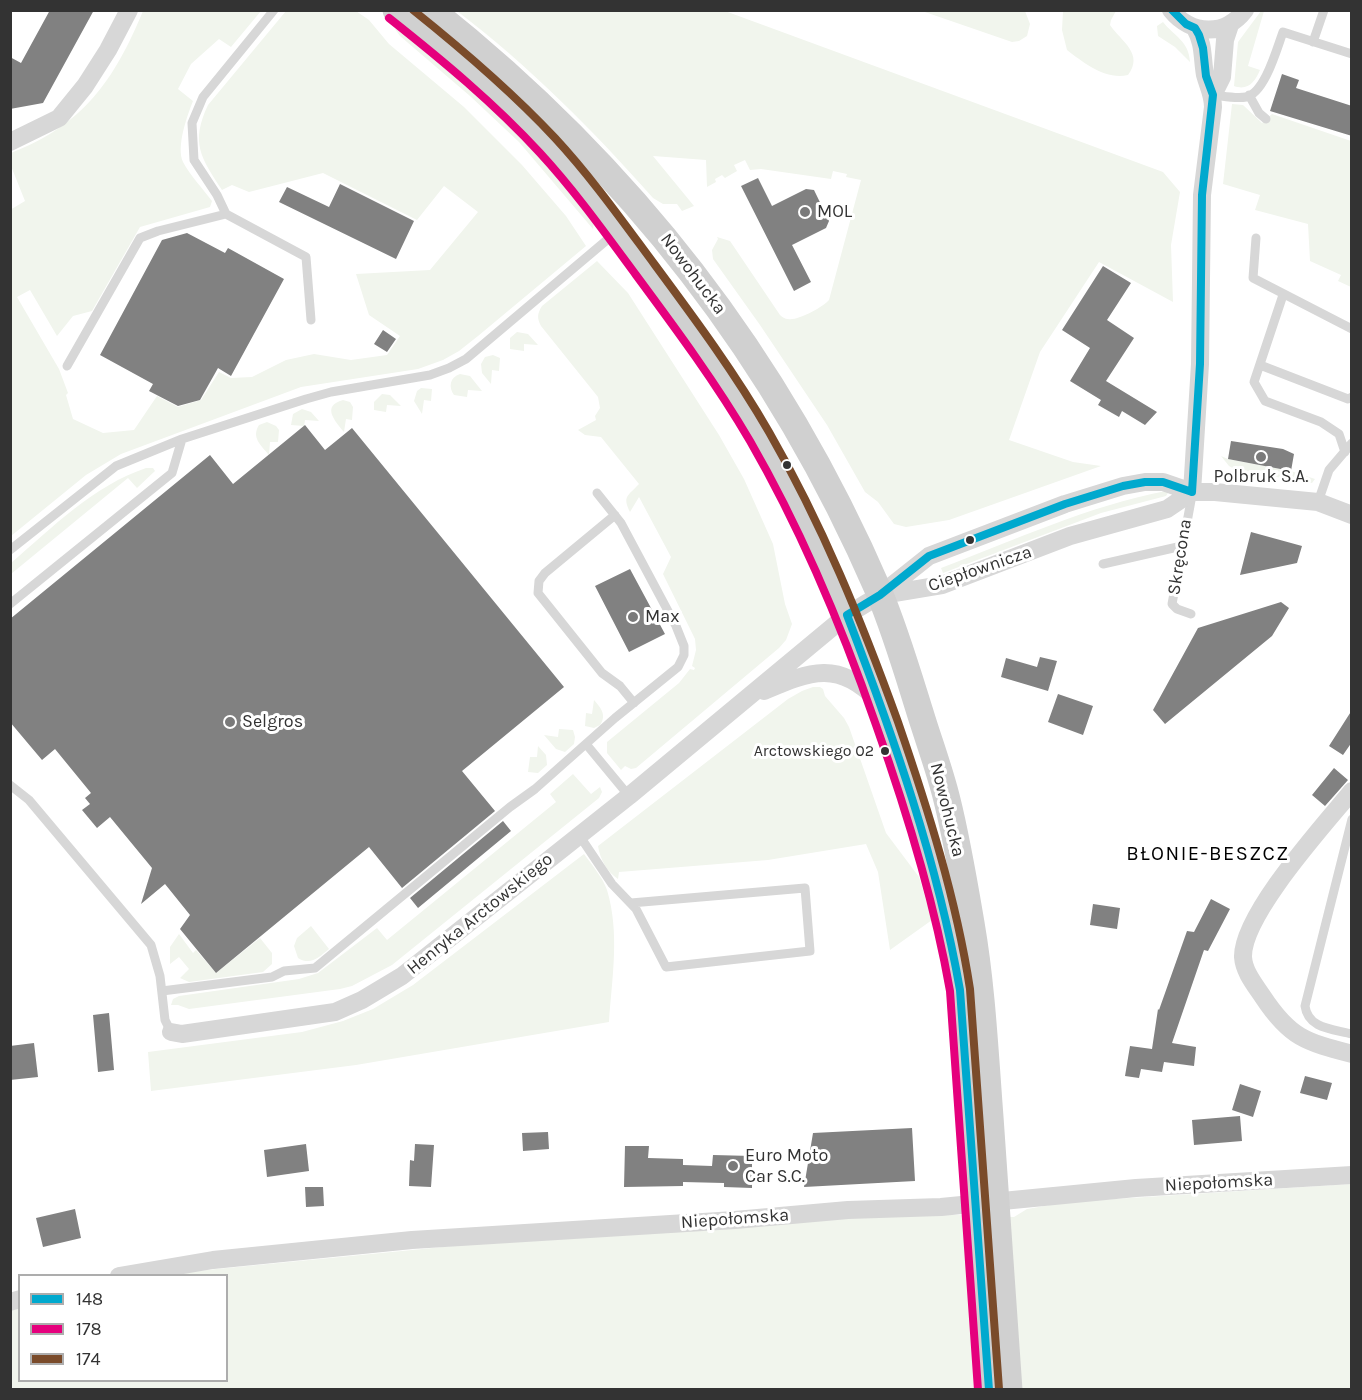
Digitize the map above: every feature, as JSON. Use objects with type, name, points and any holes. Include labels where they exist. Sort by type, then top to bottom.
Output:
[{"type":"main road","name":"Nowohucka","points":[[396,10],[452,55],[518,115],[573,175],[702,346],[736,398],[805,522],[847,615],[905,775],[953,889]]},
{"type":"main road","name":"Nowohucka","points":[[431,10],[489,57],[576,139],[640,208],[704,287],[747,348],[790,417],[844,516],[880,596],[909,677],[947,799],[953,889],[962,932],[960,990],[1009,1389]]},
{"type":"main road","name":"Nowohucka","points":[[984,1177],[989,1389]]},
{"type":"street","points":[[10,142],[59,118],[85,86],[108,50],[129,10]]},
{"type":"street","points":[[1171,10],[1186,24],[1207,30],[1219,29],[1230,24],[1245,10]]},
{"type":"street","name":"Skręcona","points":[[1192,492],[1200,364],[1200,242],[1203,179],[1213,101],[1222,77],[1225,40],[1230,24]]},
{"type":"street","name":"Skręcona","points":[[1195,28],[1202,42],[1206,76],[1213,101]]},
{"type":"street","name":"Ciepłownicza","points":[[880,596],[929,556],[1065,504],[1144,482],[1163,482],[1192,492],[1215,492],[1318,502],[1352,515]]},
{"type":"street","name":"Ciepłownicza","points":[[880,596],[942,585],[1070,536],[1167,509],[1192,492]]},
{"type":"street","points":[[847,615],[880,596]]},
{"type":"street","name":"Henryka Arctowskiego","points":[[171,1032],[182,1034],[335,1012],[362,1000],[402,976],[629,796],[847,615]]},
{"type":"street","name":"Henryka Arctowskiego","points":[[745,699],[795,678],[830,672],[849,678],[863,687],[880,704]]},
{"type":"street","points":[[1352,791],[1313,836],[1262,906],[1244,945],[1243,956],[1244,966],[1249,976],[1275,1016],[1286,1027],[1312,1044],[1352,1054]]},
{"type":"street","name":"Niepołomska","points":[[125,1274],[213,1260],[412,1240],[735,1220],[848,1210],[952,1206],[1136,1188],[1352,1175]]},
{"type":"lane","points":[[274,10],[203,97],[192,123],[194,160],[217,195],[226,214],[306,257],[310,320]]},
{"type":"lane","points":[[1313,42],[1324,10]]},
{"type":"lane","points":[[1213,101],[1250,95],[1259,88],[1265,80],[1283,32],[1352,54]]},
{"type":"lane","points":[[1250,95],[1259,113],[1266,119]]},
{"type":"lane","points":[[67,366],[140,238],[158,231],[226,214]]},
{"type":"lane","points":[[10,550],[116,466],[182,439],[331,392],[430,375],[449,368],[466,358],[617,232]]},
{"type":"lane","points":[[1256,238],[1253,278],[1352,329]]},
{"type":"lane","points":[[1283,295],[1254,382],[1265,401],[1321,422],[1338,434],[1345,452]]},
{"type":"lane","points":[[1260,365],[1348,399],[1352,397]]},
{"type":"lane","points":[[10,604],[172,473],[182,439]]},
{"type":"lane","points":[[1318,502],[1329,470],[1352,442]]},
{"type":"lane","name":"Skręcona","points":[[1191,614],[1177,609],[1172,604],[1192,492]]},
{"type":"lane","points":[[162,991],[315,968],[510,807],[535,789],[678,667],[684,655],[684,646],[676,626],[615,514],[597,493]]},
{"type":"lane","points":[[615,514],[545,573],[539,582],[538,593],[602,673],[620,686],[634,703]]},
{"type":"lane","points":[[1103,564],[1182,546]]},
{"type":"lane","points":[[586,744],[629,796]]},
{"type":"lane","points":[[10,785],[29,800],[151,945],[160,976],[165,1020],[171,1032]]},
{"type":"lane","points":[[1352,819],[1347,830],[1305,1006],[1308,1017],[1314,1024],[1352,1034]]},
{"type":"lane","points":[[579,835],[612,884],[631,903],[666,967],[810,951],[806,888],[631,903]]},
{"type":"shaded area","points":[[143,11],[261,11],[231,47],[219,39],[191,64],[178,89],[193,101],[183,132],[181,156],[189,172],[212,201],[210,207],[140,227],[92,311],[73,316],[57,336],[30,290],[17,297],[59,369],[68,393],[66,395],[73,419],[103,433],[134,430],[157,396],[178,407],[201,400],[219,372],[231,378],[252,377],[286,360],[314,354],[351,360],[387,355],[400,336],[369,315],[356,274],[430,270],[478,212],[444,186],[417,220],[323,173],[249,192],[232,185],[222,190],[208,169],[200,150],[199,140],[203,118],[208,105],[286,11],[356,11],[369,20],[389,44],[464,107],[522,165],[566,216],[586,246],[478,336],[443,360],[418,369],[301,387],[121,454],[86,475],[11,536],[10,210],[25,201],[11,166],[11,153],[58,129],[93,98],[120,59]]},
{"type":"shaded area","points":[[457,11],[725,11],[1163,172],[1180,192],[1171,245],[1173,302],[1099,262],[1040,352],[1009,440],[1073,462],[1101,466],[949,520],[906,527],[894,524],[878,502],[865,492],[827,425],[713,259],[712,250],[717,237],[730,241],[783,317],[792,319],[810,313],[829,300],[861,180],[833,171],[831,179],[761,169],[750,170],[745,160],[734,165],[737,171],[725,178],[722,175],[707,187],[706,160],[653,156],[694,206],[682,211],[677,204],[663,204],[653,198],[584,123],[535,76]]},
{"type":"shaded area","points":[[922,11],[1025,11],[1030,24],[1027,36],[1012,42]]},
{"type":"shaded area","points":[[1063,11],[1116,11],[1110,25],[1130,48],[1134,61],[1128,75],[1103,73],[1067,50],[1062,30]]},
{"type":"shaded area","points":[[1261,11],[1264,11],[1248,66],[1260,70],[1256,78],[1247,86],[1234,86],[1238,42]]},
{"type":"shaded area","points":[[1163,22],[1184,44],[1190,62],[1175,47],[1158,36],[1157,26]]},
{"type":"shaded area","points":[[397,26],[502,118],[572,195],[594,222],[593,229],[519,142],[400,36],[395,29]]},
{"type":"shaded area","points":[[1232,104],[1243,105],[1262,123],[1272,114],[1351,141],[1351,287],[1338,281],[1341,275],[1310,261],[1308,224],[1255,210],[1260,195],[1223,184]]},
{"type":"shaded area","points":[[597,261],[628,293],[719,435],[744,479],[773,544],[785,604],[792,624],[786,640],[779,648],[636,768],[631,769],[625,766],[621,770],[607,753],[607,742],[679,683],[690,669],[694,670],[692,666],[696,650],[695,639],[663,574],[671,557],[639,497],[630,512],[626,503],[627,496],[639,484],[601,437],[585,435],[578,430],[596,420],[595,416],[600,408],[598,397],[539,321],[538,314],[542,306]]},
{"type":"shaded area","points":[[517,332],[528,334],[538,345],[524,344],[524,351],[510,349],[510,338]]},
{"type":"shaded area","points":[[493,355],[500,358],[499,371],[492,370],[491,384],[482,373],[481,364],[485,357]]},
{"type":"shaded area","points":[[460,374],[470,376],[482,391],[468,390],[467,397],[454,395],[451,383],[454,377]]},
{"type":"shaded area","points":[[421,388],[432,389],[431,401],[424,400],[422,414],[414,401],[417,391]]},
{"type":"shaded area","points":[[382,394],[390,395],[401,406],[387,405],[386,412],[374,410],[374,402]]},
{"type":"shaded area","points":[[343,400],[350,402],[353,407],[352,420],[346,419],[344,432],[334,419],[331,410],[336,403]]},
{"type":"shaded area","points":[[302,409],[311,412],[319,421],[305,420],[304,426],[291,425],[293,414]]},
{"type":"shaded area","points":[[267,422],[279,430],[278,442],[270,442],[269,455],[258,441],[256,434],[259,425]]},
{"type":"shaded area","points":[[1221,456],[1291,471],[1315,479],[1312,483],[1236,470],[1229,466]]},
{"type":"shaded area","points":[[146,468],[153,468],[155,471],[137,488],[128,478],[11,574],[11,563],[74,509],[108,485]]},
{"type":"shaded area","points":[[1166,491],[1168,493],[1166,496],[1101,513],[943,573],[941,568],[1108,505]]},
{"type":"shaded area","points":[[813,687],[823,689],[825,696],[849,727],[886,833],[919,877],[932,920],[890,950],[878,872],[866,844],[768,860],[619,872],[618,879],[607,869],[598,846],[788,699]]},
{"type":"shaded area","points":[[594,700],[603,715],[600,725],[594,728],[585,726],[586,713],[592,714]]},
{"type":"shaded area","points":[[559,729],[573,730],[575,737],[574,744],[565,752],[556,749],[544,735],[558,737]]},
{"type":"shaded area","points":[[538,746],[546,755],[547,765],[538,773],[528,772],[530,757],[537,757]]},
{"type":"shaded area","points":[[573,774],[591,794],[600,787],[602,792],[599,798],[392,965],[352,986],[340,989],[189,1009],[171,1005],[173,999],[179,996],[299,979],[318,973],[377,928],[387,940],[556,802],[550,794]]},
{"type":"shaded area","points":[[584,854],[603,881],[611,906],[614,956],[609,1022],[356,1065],[151,1091],[148,1052],[302,1032],[343,1021],[373,1009],[413,985]]},
{"type":"shaded area","points":[[311,926],[329,949],[315,960],[307,961],[298,958],[294,946],[297,938]]},
{"type":"shaded area","points":[[179,934],[193,953],[196,950],[216,973],[260,938],[272,953],[272,964],[263,972],[189,982],[180,978],[189,969],[179,957],[170,964],[170,947]]},
{"type":"shaded area","points":[[1351,1184],[1351,1389],[11,1389],[10,1309],[18,1307],[18,1382],[228,1382],[228,1274],[171,1274],[484,1243],[845,1216],[1014,1217],[1027,1209],[1067,1202]]},
{"type":"building","points":[[50,10],[94,10],[43,103],[10,109],[10,57],[21,63]]},
{"type":"building","points":[[1282,74],[1299,80],[1296,88],[1352,106],[1352,136],[1270,111]]},
{"type":"building","points":[[758,178],[772,206],[806,189],[814,190],[829,221],[826,228],[792,245],[811,282],[794,291],[741,186]]},
{"type":"building","points":[[340,184],[414,221],[396,259],[279,202],[287,187],[329,207]]},
{"type":"building","points":[[187,233],[225,253],[228,248],[284,279],[231,376],[218,368],[200,400],[178,406],[149,391],[153,384],[100,355],[162,240]]},
{"type":"building","points":[[1103,266],[1131,283],[1107,320],[1134,338],[1106,381],[1157,412],[1145,425],[1122,411],[1119,417],[1098,405],[1101,400],[1070,381],[1090,348],[1062,330]]},
{"type":"building","points":[[383,330],[396,339],[387,352],[374,344]]},
{"type":"building","name":"Selgros","points":[[305,425],[325,450],[352,428],[564,687],[462,771],[495,811],[402,888],[369,847],[216,973],[180,929],[190,915],[165,884],[141,904],[152,868],[110,817],[97,828],[82,810],[90,804],[85,798],[91,793],[55,749],[42,760],[10,722],[10,619],[210,455],[233,484]]},
{"type":"building","name":"Polbruk S.A.","points":[[1231,441],[1283,449],[1294,454],[1291,471],[1228,459]]},
{"type":"building","points":[[1251,532],[1302,546],[1297,563],[1240,575]]},
{"type":"building","name":"Max","points":[[630,569],[665,634],[629,652],[595,586]]},
{"type":"building","points":[[1281,602],[1289,608],[1272,636],[1165,724],[1153,710],[1198,628]]},
{"type":"building","points":[[1040,657],[1057,661],[1048,691],[1001,677],[1006,658],[1037,667]]},
{"type":"building","points":[[1058,694],[1093,706],[1083,735],[1048,722]]},
{"type":"building","points":[[1352,710],[1352,742],[1343,755],[1329,746]]},
{"type":"building","points":[[1334,768],[1348,780],[1325,806],[1312,795]]},
{"type":"building","points":[[503,821],[511,831],[418,908],[410,898]]},
{"type":"building","points":[[1211,899],[1230,909],[1208,951],[1204,950],[1172,1043],[1196,1047],[1194,1066],[1164,1062],[1162,1072],[1141,1069],[1139,1078],[1125,1076],[1130,1046],[1152,1049],[1158,1009],[1187,931],[1194,932]]},
{"type":"building","points":[[1093,904],[1120,908],[1117,929],[1090,925]]},
{"type":"building","points":[[109,1013],[114,1070],[98,1072],[93,1015]]},
{"type":"building","points":[[34,1043],[38,1077],[10,1080],[10,1046]]},
{"type":"building","points":[[1305,1076],[1332,1083],[1327,1100],[1300,1093]]},
{"type":"building","points":[[1240,1084],[1261,1091],[1253,1117],[1232,1110]]},
{"type":"building","points":[[1240,1116],[1242,1141],[1194,1145],[1192,1120]]},
{"type":"building","points":[[912,1128],[915,1181],[804,1187],[813,1133]]},
{"type":"building","points":[[548,1132],[549,1149],[523,1151],[522,1133]]},
{"type":"building","points":[[306,1144],[309,1171],[267,1177],[264,1150]]},
{"type":"building","points":[[415,1144],[434,1145],[431,1187],[409,1186],[410,1160],[414,1161]]},
{"type":"building","points":[[625,1146],[649,1146],[648,1158],[683,1159],[683,1165],[712,1166],[713,1155],[752,1156],[752,1188],[724,1187],[724,1183],[683,1182],[683,1186],[624,1187]]},
{"type":"building","points":[[305,1187],[323,1187],[324,1206],[306,1207]]},
{"type":"building","points":[[75,1209],[81,1238],[43,1247],[36,1218]]},
{"type":"transit line","name":"174","points":[[413,10],[522,104],[569,153],[607,200],[700,326],[756,410],[806,502],[840,574],[898,722],[920,788],[949,887],[964,955],[970,989],[999,1389]]},
{"type":"transit line","name":"148","points":[[1172,10],[1186,24],[1195,28],[1199,35],[1206,76],[1213,95],[1202,195],[1200,364],[1192,492]]},
{"type":"transit line","name":"178","points":[[389,18],[486,99],[553,167],[590,212],[681,336],[737,419],[769,475],[820,580],[863,688],[919,856],[950,991],[978,1390]]},
{"type":"transit line","name":"148","points":[[989,1390],[960,990],[927,847],[897,753],[847,615],[880,595],[929,556],[1065,504],[1123,486],[1145,482],[1163,482],[1192,492]]},
{"type":"place","name":"MOL","points":[[805,212]]},
{"type":"place","name":"Polbruk S.A.","points":[[1261,457]]},
{"type":"place","name":"Max","points":[[633,617]]},
{"type":"place","name":"Selgros","points":[[230,722]]},
{"type":"place","name":"Arctowskiego 02","points":[[885,751]]},
{"type":"place","name":"Euro Moto Car S.C.","points":[[733,1166]]},
{"type":"district","name":"BŁONIE-BESZCZ","points":[[1208,854]]}]
